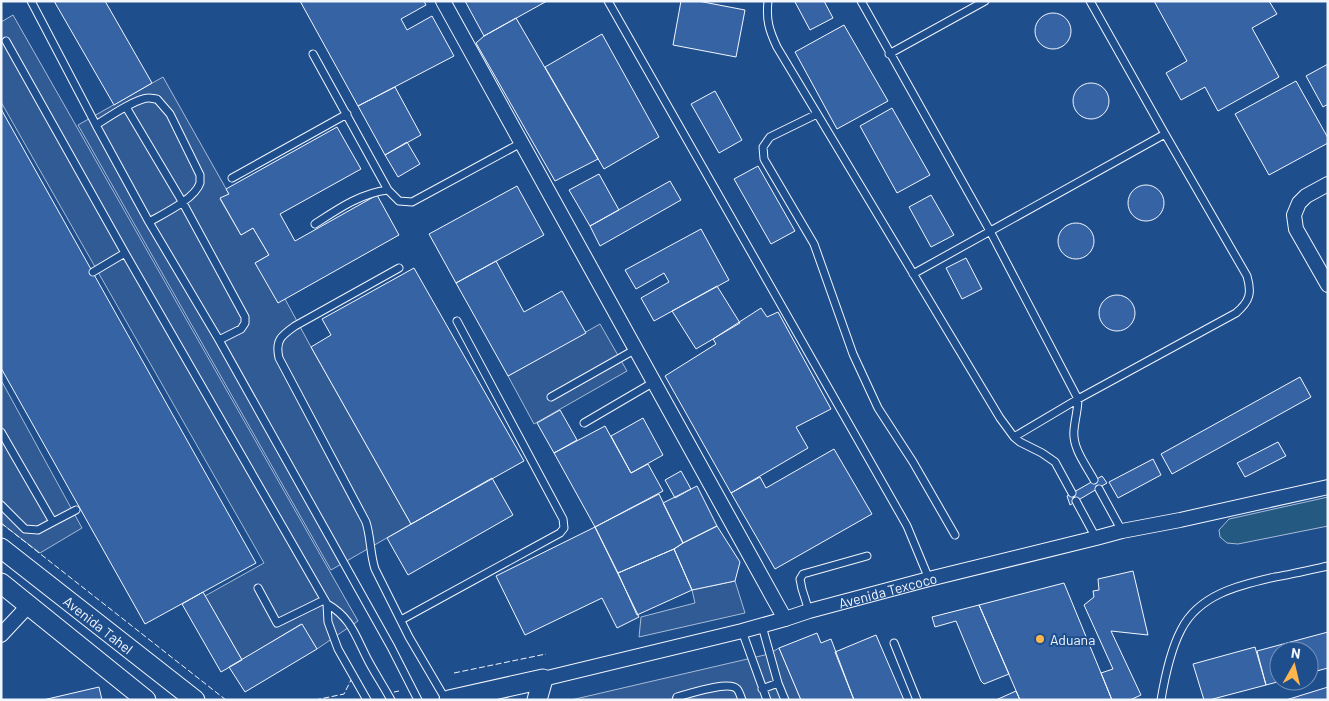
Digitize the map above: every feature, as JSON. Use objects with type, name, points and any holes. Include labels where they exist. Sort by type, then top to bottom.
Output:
[{"type":"street","points":[[443,1],[785,619]]},
{"type":"street","points":[[1328,184],[1306,196],[1299,203],[1294,215],[1296,228],[1328,285]]},
{"type":"street","name":"Avenida Texcoco","points":[[447,700],[650,654],[762,626],[809,611],[930,579],[1122,531],[1328,487]]},
{"type":"street","name":"Avenida Tahel","points":[[1,548],[195,700]]},
{"type":"street","name":"Avenida Tahel","points":[[1,583],[146,700]]},
{"type":"street","points":[[1,636],[29,605]]},
{"type":"street","points":[[536,700],[543,679]]},
{"type":"lane","points":[[31,1],[149,222],[219,340],[391,647],[418,700]]},
{"type":"lane","points":[[608,1],[907,526],[930,579]]},
{"type":"lane","points":[[768,1],[766,16],[777,47],[1000,418],[1020,442],[1055,462],[1072,493]]},
{"type":"lane","points":[[861,1],[990,231],[1078,399],[1074,428],[1075,442],[1094,480]]},
{"type":"lane","points":[[890,54],[985,1]]},
{"type":"lane","points":[[1014,437],[1078,399],[1236,313],[1244,306],[1249,296],[1250,286],[1246,276],[1090,1]]},
{"type":"lane","points":[[6,41],[326,602],[328,622],[338,649],[367,700]]},
{"type":"lane","points":[[313,54],[388,190],[399,201],[412,202],[521,143]]},
{"type":"lane","points":[[96,125],[110,115],[148,98],[157,99],[170,114],[200,175],[200,184],[182,203],[149,222]]},
{"type":"lane","points":[[126,107],[245,317],[246,323],[241,329],[219,340]]},
{"type":"lane","points":[[232,178],[346,114]]},
{"type":"lane","points":[[817,114],[770,137],[763,147],[764,159],[814,244],[853,354],[878,408],[955,535]]},
{"type":"lane","points":[[913,274],[1165,134]]},
{"type":"lane","points":[[315,224],[362,196],[375,191],[388,190]]},
{"type":"lane","points":[[93,272],[126,253]]},
{"type":"lane","points":[[399,268],[295,326],[283,335],[278,342],[277,349],[279,358],[366,522],[375,569],[401,620],[447,700]]},
{"type":"lane","points":[[401,620],[560,533],[564,528],[563,519],[457,321]]},
{"type":"lane","points":[[551,397],[636,349]]},
{"type":"lane","points":[[584,423],[654,381]]},
{"type":"lane","points":[[1,432],[53,522]]},
{"type":"lane","points":[[1099,489],[1122,531]]},
{"type":"lane","points":[[1076,501],[1096,538]]},
{"type":"lane","points":[[1,505],[25,528],[38,530],[76,510]]},
{"type":"lane","points":[[809,611],[800,578],[803,574],[866,556]]},
{"type":"lane","points":[[1161,700],[1171,654],[1181,629],[1193,613],[1206,602],[1221,593],[1241,585],[1328,566]]},
{"type":"lane","points":[[258,588],[277,623],[326,602]]},
{"type":"lane","points":[[326,602],[339,610],[351,626],[391,700]]},
{"type":"lane","points":[[762,626],[778,683],[785,700]]},
{"type":"lane","points":[[742,631],[767,700]]},
{"type":"lane","points":[[894,643],[917,700]]},
{"type":"lane","points":[[762,689],[778,683]]},
{"type":"lane","points":[[676,700],[677,697],[729,685],[737,688],[742,700]]},
{"type":"shaded area","points":[[13,15],[358,621],[317,649],[301,624],[242,660],[205,596],[264,563],[1,102],[1,22]]},
{"type":"shaded area","points":[[163,77],[229,194],[220,199],[241,235],[253,228],[269,255],[255,263],[285,299],[411,524],[331,570],[78,125]]},
{"type":"shaded area","points":[[600,324],[627,371],[534,424],[508,376]]},
{"type":"shaded area","points":[[1,380],[82,528],[40,553],[1,523]]},
{"type":"shaded area","points":[[1328,497],[1328,526],[1238,544],[1227,543],[1220,537],[1219,530],[1229,519]]},
{"type":"shaded area","points":[[735,581],[745,613],[639,637],[641,617],[695,603],[692,590]]},
{"type":"shaded area","points":[[779,648],[801,700],[571,700],[769,654]]},
{"type":"building","points":[[54,1],[105,1],[152,83],[114,105]]},
{"type":"building","points":[[300,1],[424,1],[426,5],[401,19],[407,30],[432,16],[454,56],[358,106]]},
{"type":"building","points":[[465,1],[547,1],[484,36]]},
{"type":"building","points":[[681,1],[698,1],[745,10],[736,57],[673,45]]},
{"type":"building","points":[[824,1],[833,18],[810,30],[795,2]]},
{"type":"building","points":[[1154,1],[1269,1],[1277,14],[1252,28],[1279,77],[1218,111],[1205,87],[1181,100],[1166,73],[1187,61]]},
{"type":"building","points":[[1053,13],[1060,14],[1066,18],[1070,24],[1070,38],[1066,44],[1060,48],[1053,49],[1046,48],[1040,44],[1036,38],[1035,31],[1036,24],[1040,18],[1046,14]]},
{"type":"building","points":[[516,18],[598,159],[555,181],[476,43],[484,36]]},
{"type":"building","points":[[844,25],[888,101],[837,129],[795,52]]},
{"type":"building","points":[[602,34],[659,137],[604,169],[545,67]]},
{"type":"building","points":[[1328,64],[1328,104],[1323,107],[1306,76]]},
{"type":"building","points":[[1296,81],[1328,138],[1328,143],[1269,175],[1235,114]]},
{"type":"building","points":[[1091,83],[1098,84],[1104,88],[1108,94],[1108,108],[1104,114],[1098,118],[1091,119],[1084,118],[1078,114],[1074,108],[1073,101],[1074,94],[1078,88],[1084,84]]},
{"type":"building","points":[[395,87],[421,135],[385,155],[358,106]]},
{"type":"building","points":[[715,91],[742,140],[719,153],[691,104]]},
{"type":"building","points":[[892,108],[930,175],[897,193],[860,126]]},
{"type":"building","points":[[1,109],[256,563],[145,624],[1,368]]},
{"type":"building","points":[[337,127],[361,169],[280,214],[295,241],[377,195],[399,235],[278,303],[255,263],[269,255],[253,228],[241,235],[220,198],[229,194],[226,189]]},
{"type":"building","points":[[407,142],[420,164],[398,177],[385,155]]},
{"type":"building","points":[[758,166],[795,231],[771,244],[734,179]]},
{"type":"building","points":[[599,174],[619,210],[590,226],[569,190]]},
{"type":"building","points":[[670,181],[681,200],[600,246],[590,226]]},
{"type":"building","points":[[1146,185],[1153,186],[1159,190],[1163,196],[1163,210],[1159,216],[1153,220],[1146,221],[1139,220],[1133,216],[1129,210],[1128,203],[1129,196],[1133,190],[1139,186]]},
{"type":"building","points":[[517,186],[544,235],[456,283],[429,234]]},
{"type":"building","points":[[931,195],[954,235],[931,247],[909,207]]},
{"type":"building","points":[[1076,223],[1083,224],[1089,228],[1093,234],[1093,248],[1089,254],[1083,258],[1076,259],[1069,258],[1063,254],[1059,248],[1058,241],[1059,234],[1063,228],[1069,224]]},
{"type":"building","points":[[701,229],[729,280],[654,321],[641,298],[669,282],[664,273],[636,289],[625,270]]},
{"type":"building","points":[[966,258],[982,289],[962,299],[946,268]]},
{"type":"building","points":[[496,261],[524,312],[562,291],[586,333],[508,376],[456,283]]},
{"type":"building","points":[[414,268],[524,461],[411,524],[311,347],[331,335],[322,319]]},
{"type":"building","points":[[717,286],[740,323],[696,349],[672,311]]},
{"type":"building","points":[[1117,295],[1124,296],[1130,300],[1134,306],[1134,320],[1130,326],[1124,330],[1117,331],[1110,330],[1104,326],[1100,320],[1099,313],[1100,306],[1104,300],[1110,296]]},
{"type":"building","points":[[761,308],[767,317],[778,312],[831,409],[796,427],[808,448],[731,493],[665,376],[716,344],[713,339]]},
{"type":"building","points":[[1300,377],[1311,397],[1172,474],[1161,454]]},
{"type":"building","points":[[560,410],[577,440],[554,453],[537,423]]},
{"type":"building","points":[[643,418],[663,455],[631,473],[611,436]]},
{"type":"building","points":[[605,426],[631,473],[648,464],[663,491],[595,527],[554,453]]},
{"type":"building","points":[[1278,442],[1286,456],[1245,477],[1237,463]]},
{"type":"building","points":[[834,449],[872,514],[775,569],[731,493],[760,477],[766,488]]},
{"type":"building","points":[[1153,459],[1161,475],[1118,498],[1109,482]]},
{"type":"building","points":[[681,471],[691,489],[675,498],[665,480]]},
{"type":"building","points":[[1102,476],[1107,483],[1070,505],[1067,496]]},
{"type":"building","points":[[492,478],[513,515],[408,575],[387,538]]},
{"type":"building","points":[[697,486],[717,526],[683,543],[663,503]]},
{"type":"building","points":[[659,494],[683,543],[674,549],[618,573],[595,527]]},
{"type":"building","points":[[717,526],[740,562],[735,581],[692,590],[674,549]]},
{"type":"building","points":[[595,527],[639,617],[617,628],[602,598],[525,635],[496,576]]},
{"type":"building","points":[[674,549],[692,590],[637,615],[618,573]]},
{"type":"building","points":[[1133,571],[1148,635],[1111,631],[1141,695],[1130,700],[1112,700],[1101,673],[1113,669],[1084,605],[1094,597],[1093,591],[1099,590],[1098,579]]},
{"type":"building","name":"Aduana","points":[[1064,583],[1112,700],[1020,700],[979,605]]},
{"type":"building","points":[[203,592],[242,660],[221,672],[182,604]]},
{"type":"building","points":[[979,605],[1009,674],[984,684],[981,681],[956,621],[935,627],[932,617]]},
{"type":"building","points":[[302,624],[317,649],[245,692],[229,667]]},
{"type":"building","points":[[1328,632],[1328,668],[1319,670],[1319,641],[1294,641]]},
{"type":"building","points":[[817,633],[821,643],[831,639],[854,700],[801,700],[779,648]]},
{"type":"building","points":[[876,635],[904,700],[854,700],[835,652]]},
{"type":"building","points":[[1255,647],[1266,685],[1204,700],[1193,664]]},
{"type":"building","points":[[1269,648],[1269,684],[1266,685],[1257,651]]},
{"type":"building","points":[[99,687],[102,700],[43,700]]},
{"type":"building","points":[[1328,687],[1328,700],[1286,700],[1319,691]]},
{"type":"building","points":[[1016,691],[1020,700],[996,700]]},
{"type":"fence","points":[[1,523],[226,700]]},
{"type":"fence","points":[[454,673],[546,654]]},
{"type":"fence","points":[[315,700],[344,694],[351,680]]},
{"type":"fence","points":[[394,692],[399,691]]},
{"type":"place","name":"Aduana","points":[[1040,639]]}]
